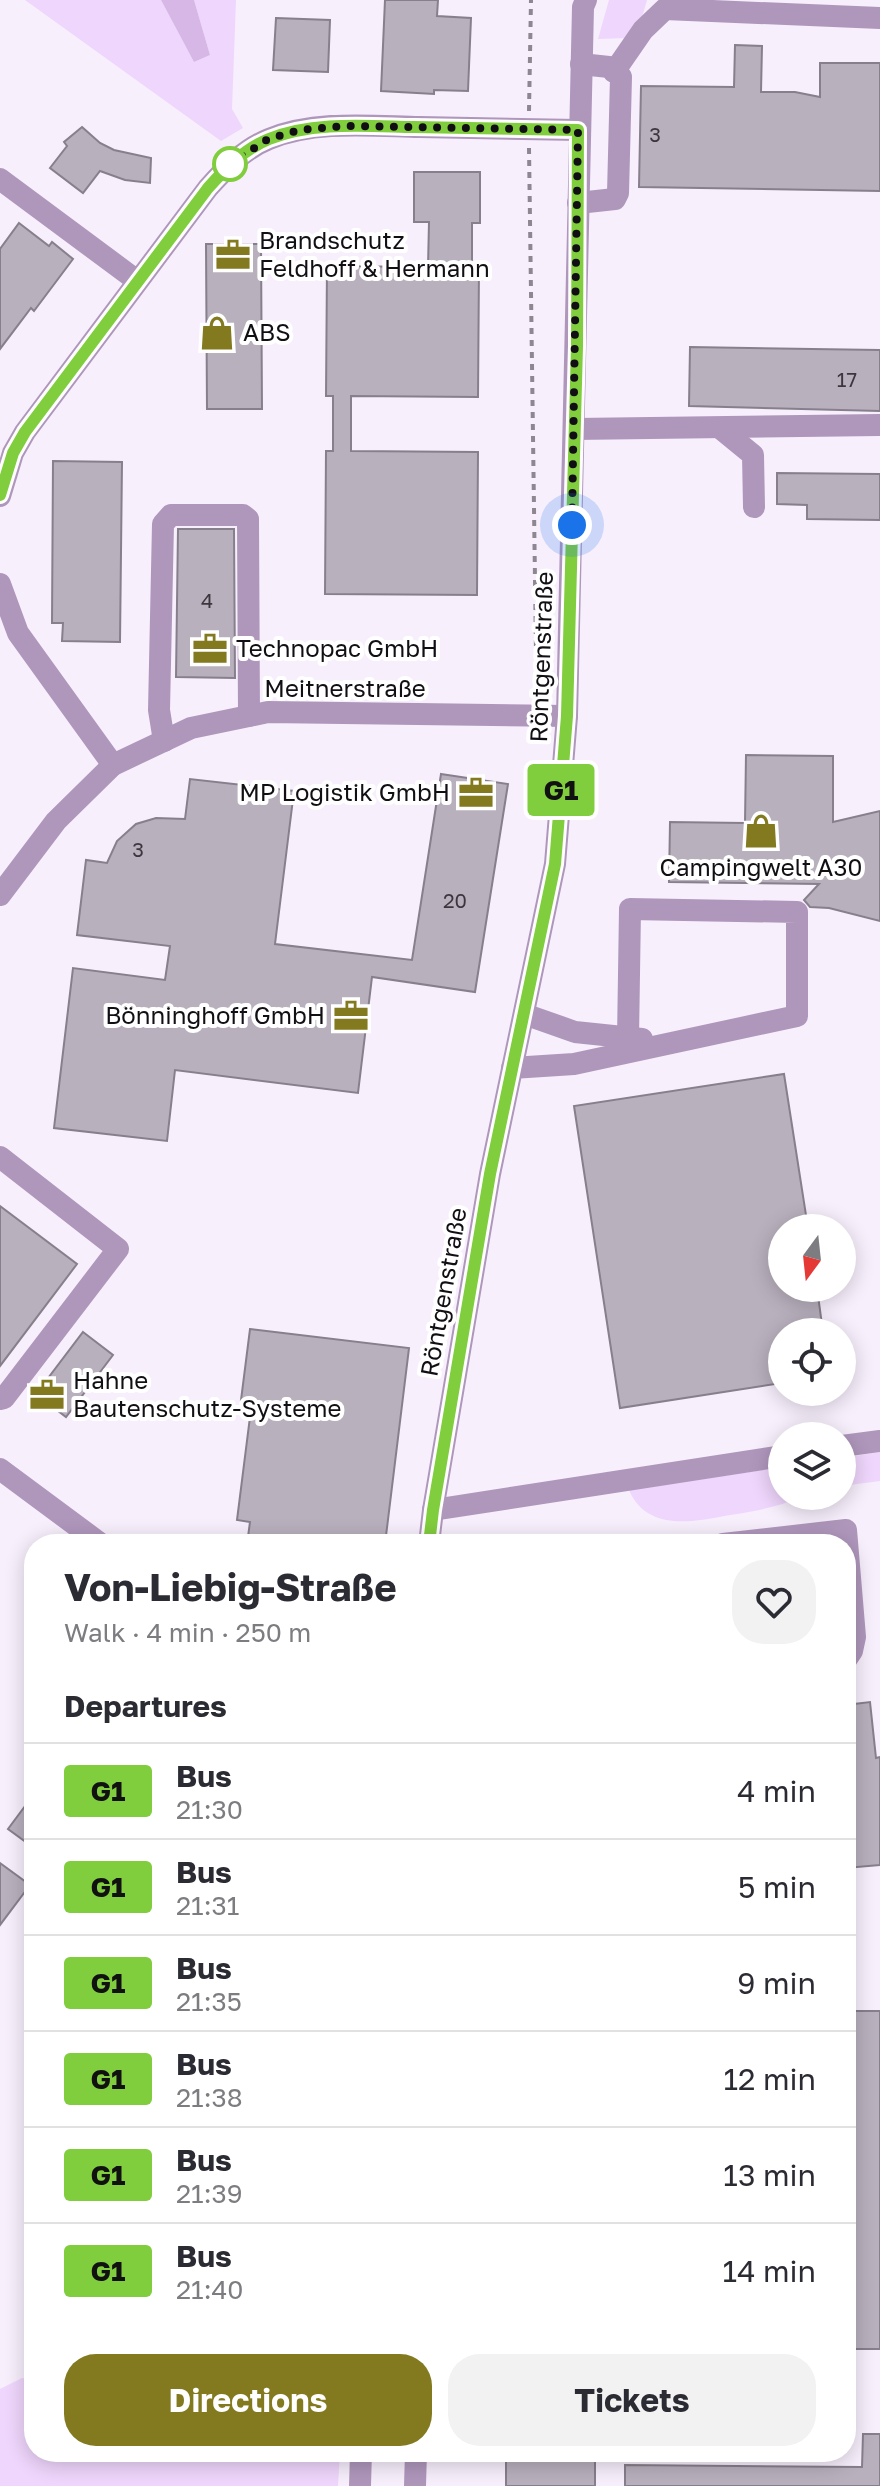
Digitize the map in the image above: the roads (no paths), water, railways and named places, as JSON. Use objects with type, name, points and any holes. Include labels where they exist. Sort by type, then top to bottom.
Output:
[{"type":"street","name":"Röntgenstraße","points":[[430,1534],[487,1190],[555,864],[567,716],[575,429],[578,130],[583,7],[586,0]]},
{"type":"street","points":[[614,72],[643,30],[665,9],[880,18]]},
{"type":"street","points":[[578,203],[615,199],[618,193],[621,77],[609,67],[581,64]]},
{"type":"street","points":[[0,496],[13,453],[25,432],[136,280],[229,164],[268,139],[300,130],[346,126],[578,130]]},
{"type":"street","points":[[0,179],[136,280]]},
{"type":"street","points":[[575,429],[880,425]]},
{"type":"street","points":[[720,428],[753,455],[754,507]]},
{"type":"street","points":[[164,741],[159,710],[160,596],[163,524],[171,515],[243,515],[248,519],[249,716]]},
{"type":"street","points":[[0,584],[18,633],[113,765]]},
{"type":"street","name":"Meitnerstraße","points":[[0,895],[56,821],[113,765],[191,728],[268,712],[567,716]]},
{"type":"street","points":[[512,1068],[574,1064],[797,1016],[797,912],[630,909],[628,1039]]},
{"type":"street","points":[[524,1014],[575,1032],[628,1039],[691,1040]]},
{"type":"street","points":[[0,1157],[118,1249],[4,1398],[0,1399]]},
{"type":"street","points":[[856,1444],[880,1441]]},
{"type":"street","points":[[433,1510],[768,1458]]},
{"type":"street","points":[[0,1469],[88,1534]]},
{"type":"street","points":[[811,1534],[846,1530],[846,1534]]},
{"type":"street","points":[[360,2486],[361,2462]]},
{"type":"street","points":[[415,2486],[416,2462]]},
{"type":"place","name":"Brandschutz Feldhoff & Hermann","points":[[233,255]]},
{"type":"place","name":"ABS","points":[[217,333]]},
{"type":"place","name":"Technopac GmbH","points":[[210,649]]},
{"type":"place","name":"MP Logistik GmbH","points":[[476,793]]},
{"type":"place","name":"Campingwelt A30","points":[[761,831]]},
{"type":"place","name":"Bönninghoff GmbH","points":[[351,1016]]},
{"type":"place","name":"Hahne Bautenschutz-Systeme","points":[[47,1395]]}]
